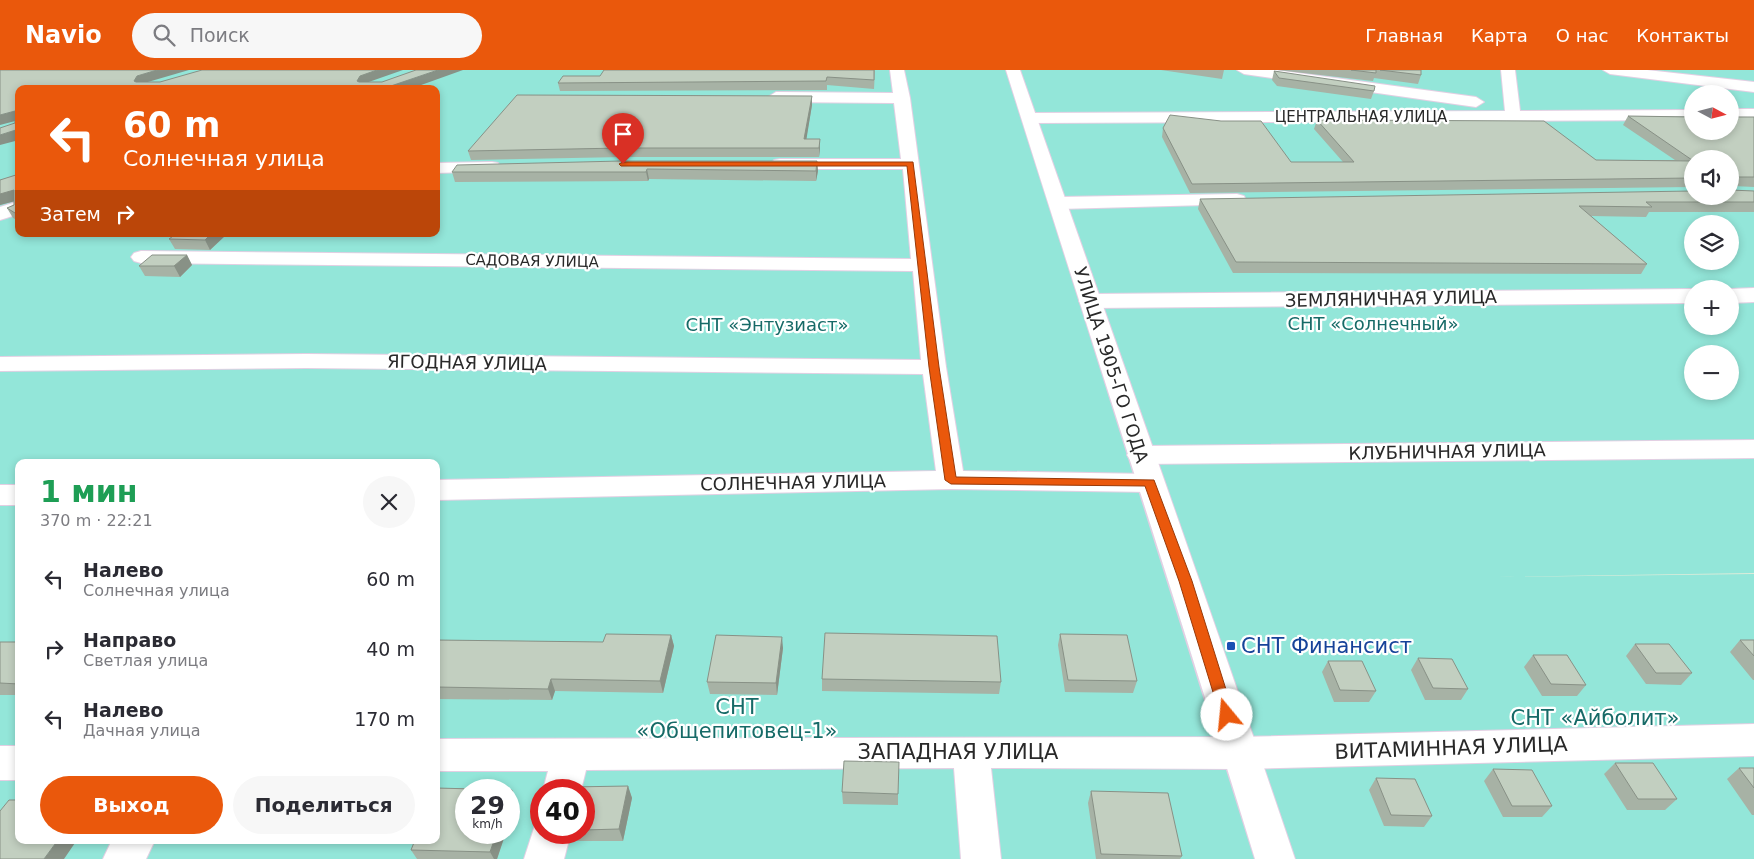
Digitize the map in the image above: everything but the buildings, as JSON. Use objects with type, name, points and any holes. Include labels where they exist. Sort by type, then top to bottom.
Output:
[{"type":"street","points":[[897,70],[911,164],[934,367],[951,480]]},
{"type":"street","name":"УЛИЦА 1905-ГО ГОДА","points":[[1013,70],[1059,203],[1150,482],[1185,581],[1239,753],[1275,859]]},
{"type":"street","points":[[1244,70],[1513,111],[1508,70]]},
{"type":"street","points":[[1610,70],[1754,87]]},
{"type":"street","points":[[762,97],[902,98]]},
{"type":"street","name":"ЦЕНТРАЛЬНАЯ УЛИЦА","points":[[1030,118],[1513,111],[1684,114]]},
{"type":"street","points":[[1739,114],[1754,114]]},
{"type":"street","points":[[760,164],[911,164]]},
{"type":"street","points":[[440,168],[505,166]]},
{"type":"street","points":[[1059,203],[1256,200]]},
{"type":"street","points":[[0,214],[15,208]]},
{"type":"street","name":"САДОВАЯ УЛИЦА","points":[[141,257],[922,265]]},
{"type":"street","points":[[1739,296],[1754,295]]},
{"type":"street","name":"ЗЕМЛЯНИЧНАЯ УЛИЦА","points":[[1090,301],[1684,296]]},
{"type":"street","name":"ЯГОДНАЯ УЛИЦА","points":[[0,364],[306,361],[934,367]]},
{"type":"street","name":"КЛУБНИЧНАЯ УЛИЦА","points":[[1141,455],[1754,448]]},
{"type":"street","name":"СОЛНЕЧНАЯ УЛИЦА","points":[[440,490],[951,480],[1150,482]]},
{"type":"street","points":[[0,495],[15,495]]},
{"type":"street","name":"ВИТАМИННАЯ УЛИЦА","points":[[1239,753],[1754,740]]},
{"type":"street","points":[[971,752],[981,859]]},
{"type":"street","name":"ЗАПАДНАЯ УЛИЦА","points":[[440,755],[971,752],[1239,753]]},
{"type":"street","points":[[565,779],[572,753]]},
{"type":"street","points":[[0,763],[15,763]]},
{"type":"street","points":[[123,859],[132,844]]},
{"type":"street","points":[[544,859],[548,844]]},
{"type":"green space","points":[[0,70],[1754,70],[1754,573],[1495,577],[1754,574],[1754,859],[0,859]]},
{"type":"place","name":"СНТ Финансист","points":[[1231,646]]},
{"type":"route","points":[[623,164],[911,164],[934,367],[951,480],[1150,482],[1185,581],[1227,715]]},
{"type":"park label","name":"СНТ «Солнечный»","points":[[1373,324]]},
{"type":"park label","name":"СНТ «Энтузиаст»","points":[[767,325]]},
{"type":"park label","name":"СНТ «Айболит»","points":[[1595,718]]},
{"type":"park label","name":"СНТ «Общепитовец-1»","points":[[737,719]]}]
